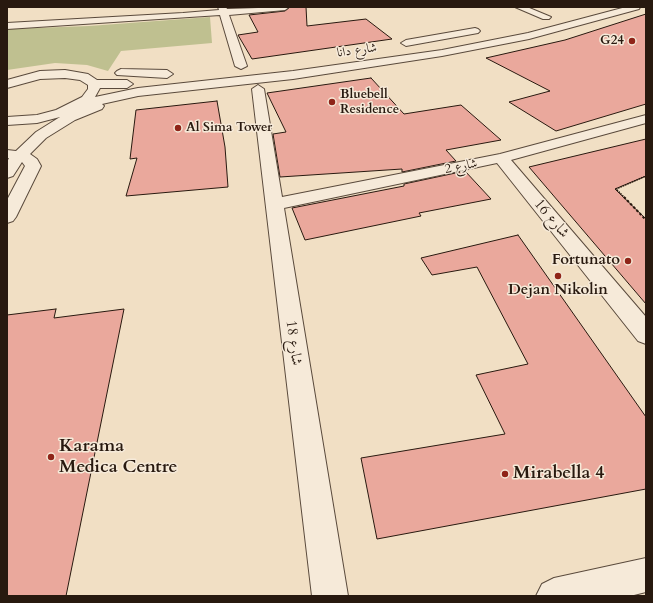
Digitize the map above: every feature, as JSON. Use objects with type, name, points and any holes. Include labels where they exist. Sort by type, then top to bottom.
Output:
[{"type":"street","points":[[7,26],[285,7]]},
{"type":"street","points":[[519,7],[546,17]]},
{"type":"street","name":"شارع دانا","points":[[94,84],[147,83],[287,68],[423,48],[517,30],[608,7]]},
{"type":"street","points":[[622,20],[632,8]]},
{"type":"street","name":"شارع دانا","points":[[78,105],[138,92],[255,84],[488,45],[529,36],[632,8]]},
{"type":"street","points":[[224,10],[241,66]]},
{"type":"street","points":[[12,156],[41,134],[70,117],[103,104],[156,93],[368,74],[463,58],[559,38],[646,12]]},
{"type":"street","points":[[527,21],[559,14]]},
{"type":"street","points":[[395,45],[485,29]]},
{"type":"street","points":[[121,73],[167,74],[180,72]]},
{"type":"street","points":[[7,84],[40,75],[65,74],[84,77],[94,84],[92,94],[78,105],[50,116],[23,121],[7,122]]},
{"type":"street","points":[[147,83],[167,74]]},
{"type":"street","name":"شارع 18","points":[[255,84],[274,204],[330,596]]},
{"type":"street","points":[[7,173],[12,156],[34,129],[50,116]]},
{"type":"street","name":"شارع 2","points":[[274,204],[501,158],[646,119]]},
{"type":"street","points":[[628,125],[646,133]]},
{"type":"street","points":[[7,217],[32,166],[32,162],[12,156]]},
{"type":"street","name":"شارع 16","points":[[501,158],[646,334]]},
{"type":"street","points":[[554,596],[646,574]]},
{"type":"path","points":[[646,176],[616,188],[646,220]]},
{"type":"green space","points":[[210,17],[212,43],[121,51],[108,71],[87,65],[55,63],[7,70],[7,29],[89,26]]},
{"type":"building","points":[[290,7],[306,7],[307,26],[366,19],[392,39],[252,59],[238,35],[258,32],[249,15],[285,11]]},
{"type":"building","points":[[646,14],[646,104],[556,131],[509,102],[550,91],[486,58],[565,40]]},
{"type":"building","points":[[371,78],[404,114],[461,105],[501,140],[446,150],[456,161],[402,172],[402,169],[280,177],[273,134],[286,132],[267,93]]},
{"type":"building","points":[[217,101],[225,147],[228,187],[126,196],[137,158],[130,159],[136,110]]},
{"type":"building","name":"Fortunato","points":[[646,139],[646,176],[615,189],[646,219],[646,304],[529,167]]},
{"type":"building","points":[[465,171],[491,199],[419,213],[421,216],[305,240],[292,208],[404,186],[404,184]]},
{"type":"building","points":[[518,235],[646,417],[646,489],[377,539],[361,458],[505,434],[476,375],[528,364],[477,267],[432,275],[421,258]]},
{"type":"building","name":"Karama Medica Centre","points":[[56,309],[54,318],[124,309],[66,596],[7,596],[7,315]]},
{"type":"place","name":"G24","points":[[632,41]]},
{"type":"place","name":"Bluebell Residence","points":[[332,102]]},
{"type":"place","name":"Al Sima Tower","points":[[178,128]]},
{"type":"place","name":"Fortunato","points":[[628,261]]},
{"type":"place","name":"Dejan Nikolin","points":[[558,276]]},
{"type":"place","name":"Karama Medica Centre","points":[[51,457]]},
{"type":"place","name":"Mirabella 4","points":[[505,474]]}]
